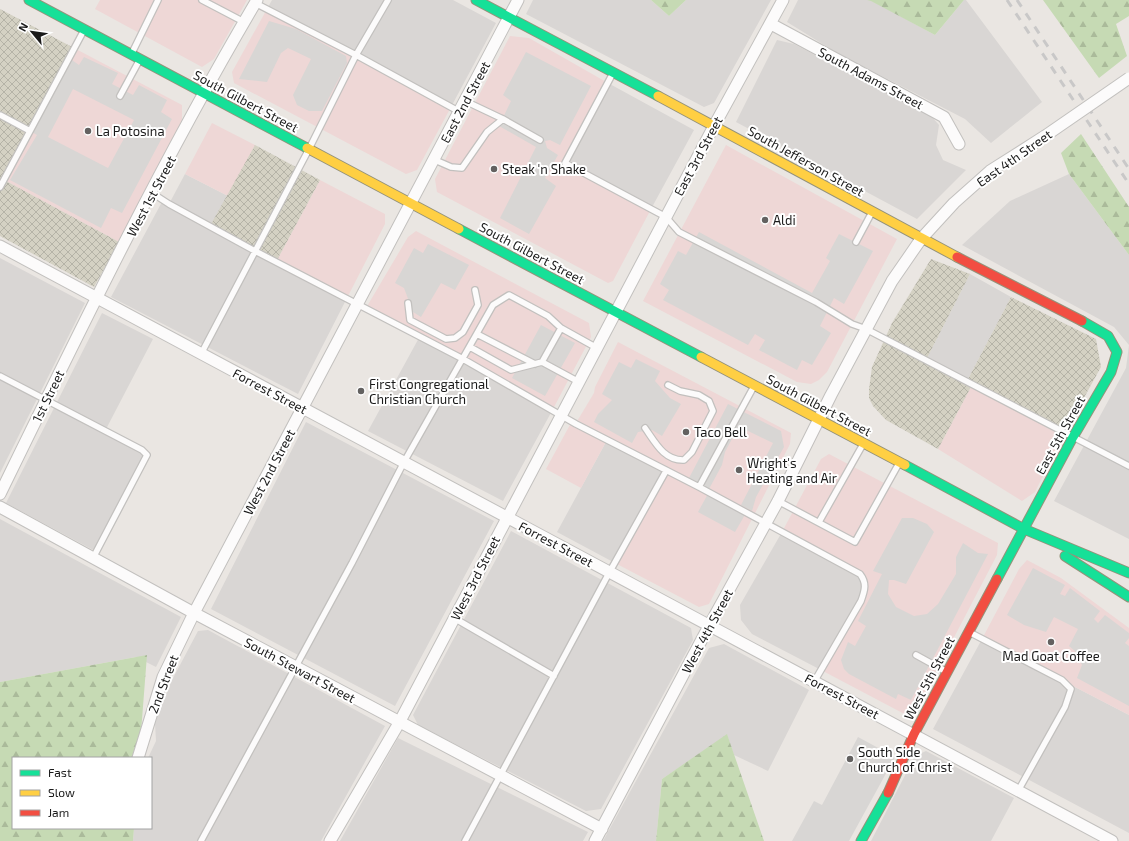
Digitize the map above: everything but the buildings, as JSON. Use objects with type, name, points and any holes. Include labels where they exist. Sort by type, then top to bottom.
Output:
[{"type":"main road","name":"South Gilbert Street","points":[[29,0],[1024,529],[1129,597]]},
{"type":"main road","name":"South Jefferson Street","points":[[476,0],[714,126],[922,239],[1076,318],[1108,336],[1117,352]]},
{"type":"main road","name":"East 5th Street","points":[[1024,529],[1073,437],[1111,372],[1117,352]]},
{"type":"main road","name":"South Gilbert Street","points":[[1024,529],[1129,573]]},
{"type":"main road","name":"West 5th Street","points":[[861,841],[888,793],[914,734],[1024,529]]},
{"type":"street","name":"East 2nd Street","points":[[411,204],[518,0]]},
{"type":"street","name":"East 3rd Street","points":[[616,312],[714,126],[783,0]]},
{"type":"street","name":"West 1st Street","points":[[97,298],[204,94],[256,1]]},
{"type":"street","name":"South Adams Street","points":[[771,24],[944,117],[959,144]]},
{"type":"street","name":"East 4th Street","points":[[819,420],[892,280],[922,239],[954,203],[990,171],[1045,136],[1129,78]]},
{"type":"street","name":"West 2nd Street","points":[[194,613],[411,204]]},
{"type":"street","name":"Forrest Street","points":[[0,246],[302,409],[404,462],[1112,841]]},
{"type":"street","name":"1st Street","points":[[0,494],[97,298]]},
{"type":"street","name":"West 3rd Street","points":[[330,841],[399,723],[506,517],[616,312]]},
{"type":"street","name":"West 4th Street","points":[[595,841],[709,626],[778,501],[819,420]]},
{"type":"street","name":"South Stewart Street","points":[[0,507],[296,668],[602,829]]},
{"type":"street","name":"2nd Street","points":[[138,757],[163,677],[194,613]]},
{"type":"lane","points":[[131,55],[158,0]]},
{"type":"lane","points":[[202,0],[244,22]]},
{"type":"lane","points":[[201,354],[309,149],[356,55],[388,0]]},
{"type":"lane","points":[[256,1],[460,112]]},
{"type":"lane","points":[[0,187],[85,29]]},
{"type":"lane","points":[[120,96],[140,60]]},
{"type":"lane","points":[[613,73],[565,163],[666,217],[679,232],[810,298],[852,324],[866,329],[1129,466]]},
{"type":"lane","points":[[465,102],[503,119],[540,140]]},
{"type":"lane","points":[[0,115],[30,131]]},
{"type":"lane","points":[[435,160],[451,167],[462,168],[487,132],[503,119]]},
{"type":"lane","points":[[152,193],[169,204],[255,251],[463,359],[666,471],[699,487],[860,574],[865,580],[865,590],[861,601],[814,682]]},
{"type":"lane","points":[[856,242],[872,212]]},
{"type":"lane","points":[[408,304],[410,320],[446,339],[455,338],[463,332],[478,305],[475,290]]},
{"type":"lane","points":[[201,841],[296,668],[404,462],[493,305],[509,295],[548,316],[561,328],[597,348]]},
{"type":"lane","points":[[542,362],[561,328]]},
{"type":"lane","points":[[477,334],[535,364]]},
{"type":"lane","points":[[470,348],[511,370],[542,362],[579,382]]},
{"type":"lane","points":[[0,376],[142,450],[147,455],[94,558]]},
{"type":"lane","points":[[645,428],[666,456],[675,460],[684,460],[692,452],[713,411],[709,401],[699,395],[680,391],[668,385]]},
{"type":"lane","points":[[699,487],[754,386]]},
{"type":"lane","points":[[819,522],[863,444]]},
{"type":"lane","points":[[778,501],[855,542],[899,463]]},
{"type":"lane","points":[[465,841],[609,573],[666,471]]},
{"type":"lane","points":[[454,618],[554,676]]},
{"type":"lane","points":[[969,632],[1062,680],[1071,689],[1065,707],[1018,791]]},
{"type":"lane","points":[[916,655],[947,672]]},
{"type":"shaded area","points":[[100,0],[247,0],[214,59],[202,67],[95,9]]},
{"type":"shaded area","points":[[272,0],[453,0],[496,23],[451,107],[267,9]]},
{"type":"shaded area","points":[[533,0],[651,0],[669,16],[686,0],[771,0],[714,103],[704,107],[526,14]]},
{"type":"shaded area","points":[[798,0],[871,0],[935,35],[964,0],[966,0],[1042,102],[991,143],[965,119],[837,53],[787,22]]},
{"type":"shaded area","points":[[0,9],[74,48],[4,180],[119,242],[94,287],[0,236]]},
{"type":"shaded area","points":[[267,9],[451,107],[417,170],[406,174],[234,83],[232,72]]},
{"type":"shaded area","points":[[269,21],[296,29],[346,56],[347,63],[322,111],[309,111],[297,105],[293,95],[311,59],[288,48],[281,53],[267,82],[239,79]]},
{"type":"shaded area","points":[[510,36],[529,38],[608,83],[565,163],[651,209],[613,281],[608,283],[437,192],[435,179]]},
{"type":"shaded area","points":[[777,40],[794,44],[932,117],[939,125],[936,145],[943,160],[966,170],[917,219],[736,122]]},
{"type":"shaded area","points":[[74,48],[182,105],[182,122],[119,242],[4,180]]},
{"type":"shaded area","points":[[526,52],[591,86],[560,145],[550,140],[545,141],[547,148],[558,155],[545,178],[556,186],[529,234],[500,218],[536,147],[499,126],[511,101],[503,95]]},
{"type":"shaded area","points":[[84,57],[118,73],[112,84],[133,95],[139,85],[167,100],[161,112],[172,119],[122,213],[111,208],[101,228],[10,180],[37,135],[30,131],[69,58],[79,65]],"holes":[[[73,89],[134,120],[108,168],[48,137]]]},
{"type":"shaded area","points":[[608,83],[694,130],[651,209],[565,163]]},
{"type":"shaded area","points":[[212,123],[255,145],[228,196],[185,174]]},
{"type":"shaded area","points":[[255,145],[320,180],[276,262],[210,226]]},
{"type":"shaded area","points":[[726,145],[897,239],[827,372],[819,380],[811,384],[797,382],[643,301]]},
{"type":"shaded area","points":[[185,174],[228,196],[211,226],[347,298],[298,394],[111,297],[163,200],[169,204]]},
{"type":"shaded area","points":[[1069,174],[1129,255],[1129,345],[1114,327],[962,245],[1010,201]]},
{"type":"shaded area","points":[[320,180],[385,214],[385,224],[347,298],[276,262]]},
{"type":"shaded area","points":[[416,231],[589,323],[591,337],[553,409],[366,308],[408,237]]},
{"type":"shaded area","points":[[699,232],[812,293],[830,261],[826,258],[839,234],[873,251],[844,304],[834,298],[820,326],[831,333],[812,365],[802,360],[797,370],[759,350],[765,340],[755,334],[748,345],[663,300],[669,290],[660,284],[678,251],[686,255]]},
{"type":"shaded area","points":[[428,244],[469,265],[455,290],[441,283],[421,317],[413,312],[404,288],[395,283],[414,248],[423,253]]},
{"type":"shaded area","points":[[0,258],[85,303],[0,473]]},
{"type":"shaded area","points":[[931,259],[970,274],[926,360],[967,381],[1011,297],[1096,339],[1101,367],[1065,432],[972,385],[938,449],[886,420],[873,406],[869,398],[872,367],[892,323]]},
{"type":"shaded area","points":[[970,274],[1011,297],[967,381],[926,360]]},
{"type":"shaded area","points":[[102,313],[153,339],[105,431],[147,455],[97,552],[6,503]]},
{"type":"shaded area","points":[[541,325],[575,343],[545,396],[512,378]]},
{"type":"shaded area","points":[[420,336],[553,409],[503,501],[368,431]]},
{"type":"shaded area","points":[[618,342],[791,433],[790,444],[709,604],[699,607],[615,563],[666,471],[607,440],[581,488],[546,469],[572,421],[576,423],[594,393],[595,387]]},
{"type":"shaded area","points":[[1129,345],[1129,539],[1054,501],[1126,368]]},
{"type":"shaded area","points":[[636,359],[660,371],[655,381],[670,398],[681,404],[662,436],[652,430],[638,432],[632,443],[594,422],[598,414],[612,400],[602,394],[619,362],[631,368]]},
{"type":"shaded area","points":[[972,385],[1065,432],[1035,492],[1022,501],[938,449]]},
{"type":"shaded area","points":[[728,404],[781,431],[784,447],[756,497],[752,511],[741,505],[773,443],[744,429],[733,437],[725,452],[722,465],[709,489],[689,478]]},
{"type":"shaded area","points":[[306,422],[494,521],[395,706],[211,609]]},
{"type":"shaded area","points":[[607,440],[666,471],[615,563],[557,532]]},
{"type":"shaded area","points":[[829,454],[998,543],[997,555],[912,718],[821,670],[865,590],[860,574],[782,532],[821,459]]},
{"type":"shaded area","points":[[709,492],[746,513],[735,532],[698,512]]},
{"type":"shaded area","points":[[902,518],[913,518],[927,524],[934,532],[906,584],[889,580],[888,594],[896,607],[914,616],[927,614],[938,604],[956,574],[956,557],[963,543],[978,553],[988,554],[911,700],[898,694],[896,699],[849,674],[844,669],[841,660],[848,642],[855,646],[866,626],[858,621],[882,574],[873,571]]},
{"type":"shaded area","points":[[0,519],[181,617],[156,667],[136,657],[0,682]]},
{"type":"shaded area","points":[[511,531],[691,628],[693,640],[601,809],[586,811],[418,725],[413,715]]},
{"type":"shaded area","points":[[782,532],[860,574],[865,590],[821,670],[752,634],[741,620],[740,605]]},
{"type":"shaded area","points":[[1027,560],[1061,578],[1129,628],[1129,715],[982,639],[1019,569]]},
{"type":"shaded area","points":[[1033,568],[1065,585],[1060,594],[1065,596],[1070,588],[1100,611],[1094,619],[1098,623],[1105,615],[1129,633],[1129,638],[1125,643],[1129,646],[1129,706],[1077,678],[1082,665],[1075,651],[1069,646],[1078,629],[1054,617],[1046,632],[1024,625],[1007,615]]},
{"type":"shaded area","points":[[208,630],[385,726],[321,841],[133,841],[134,829],[152,829],[152,757],[148,757],[156,741],[155,723],[171,682],[198,631]]},
{"type":"shaded area","points":[[982,639],[1129,715],[1129,833],[933,729]]},
{"type":"shaded area","points":[[724,644],[809,690],[768,771],[734,755],[727,735],[662,779],[656,841],[603,841],[709,648]]},
{"type":"shaded area","points":[[858,737],[895,757],[849,841],[792,841],[814,801],[822,805]]},
{"type":"shaded area","points":[[398,738],[588,832],[583,841],[340,841]]},
{"type":"shaded area","points":[[926,751],[1014,798],[991,841],[871,841],[915,756]]},
{"type":"green space","points":[[651,0],[686,0],[669,16]]},
{"type":"green space","points":[[867,0],[964,0],[935,35]]},
{"type":"green space","points":[[1043,0],[1129,0],[1129,16],[1116,24],[1127,56],[1099,78]]},
{"type":"green space","points":[[1081,134],[1129,207],[1129,255],[1069,174],[1061,153]]},
{"type":"green space","points":[[147,655],[139,757],[12,757],[12,829],[134,829],[133,841],[0,841],[0,682]]},
{"type":"green space","points":[[727,734],[764,841],[656,841],[662,779]]},
{"type":"railway","points":[[1007,0],[1129,184]]},
{"type":"railway","points":[[1017,0],[1129,169]]},
{"type":"traffic: fast","points":[[29,0],[307,148]]},
{"type":"traffic: fast","points":[[476,0],[658,96]]},
{"type":"traffic: fast","points":[[459,229],[701,357]]},
{"type":"traffic: fast","points":[[997,579],[1073,437],[1111,372],[1117,352],[1108,336],[1082,321]]},
{"type":"traffic: fast","points":[[905,465],[1024,529],[1129,573]]},
{"type":"traffic: fast","points":[[1065,556],[1129,597]]},
{"type":"traffic: fast","points":[[861,841],[888,793]]},
{"type":"traffic: slow","points":[[658,96],[957,257]]},
{"type":"traffic: slow","points":[[307,148],[459,229]]},
{"type":"traffic: slow","points":[[701,357],[905,465]]},
{"type":"traffic: jam","points":[[957,257],[1082,321]]},
{"type":"traffic: jam","points":[[888,793],[914,734],[997,579]]},
{"type":"place","name":"La Potosina","points":[[88,131]]},
{"type":"place","name":"Steak 'n Shake","points":[[494,169]]},
{"type":"place","name":"Aldi","points":[[765,220]]},
{"type":"place","name":"First Congregational Christian Church","points":[[361,391]]},
{"type":"place","name":"Taco Bell","points":[[686,432]]},
{"type":"place","name":"Wright's Heating and Air","points":[[739,470]]},
{"type":"place","name":"Mad Goat Coffee","points":[[1051,642]]},
{"type":"place","name":"South Side Church of Christ","points":[[850,759]]}]
